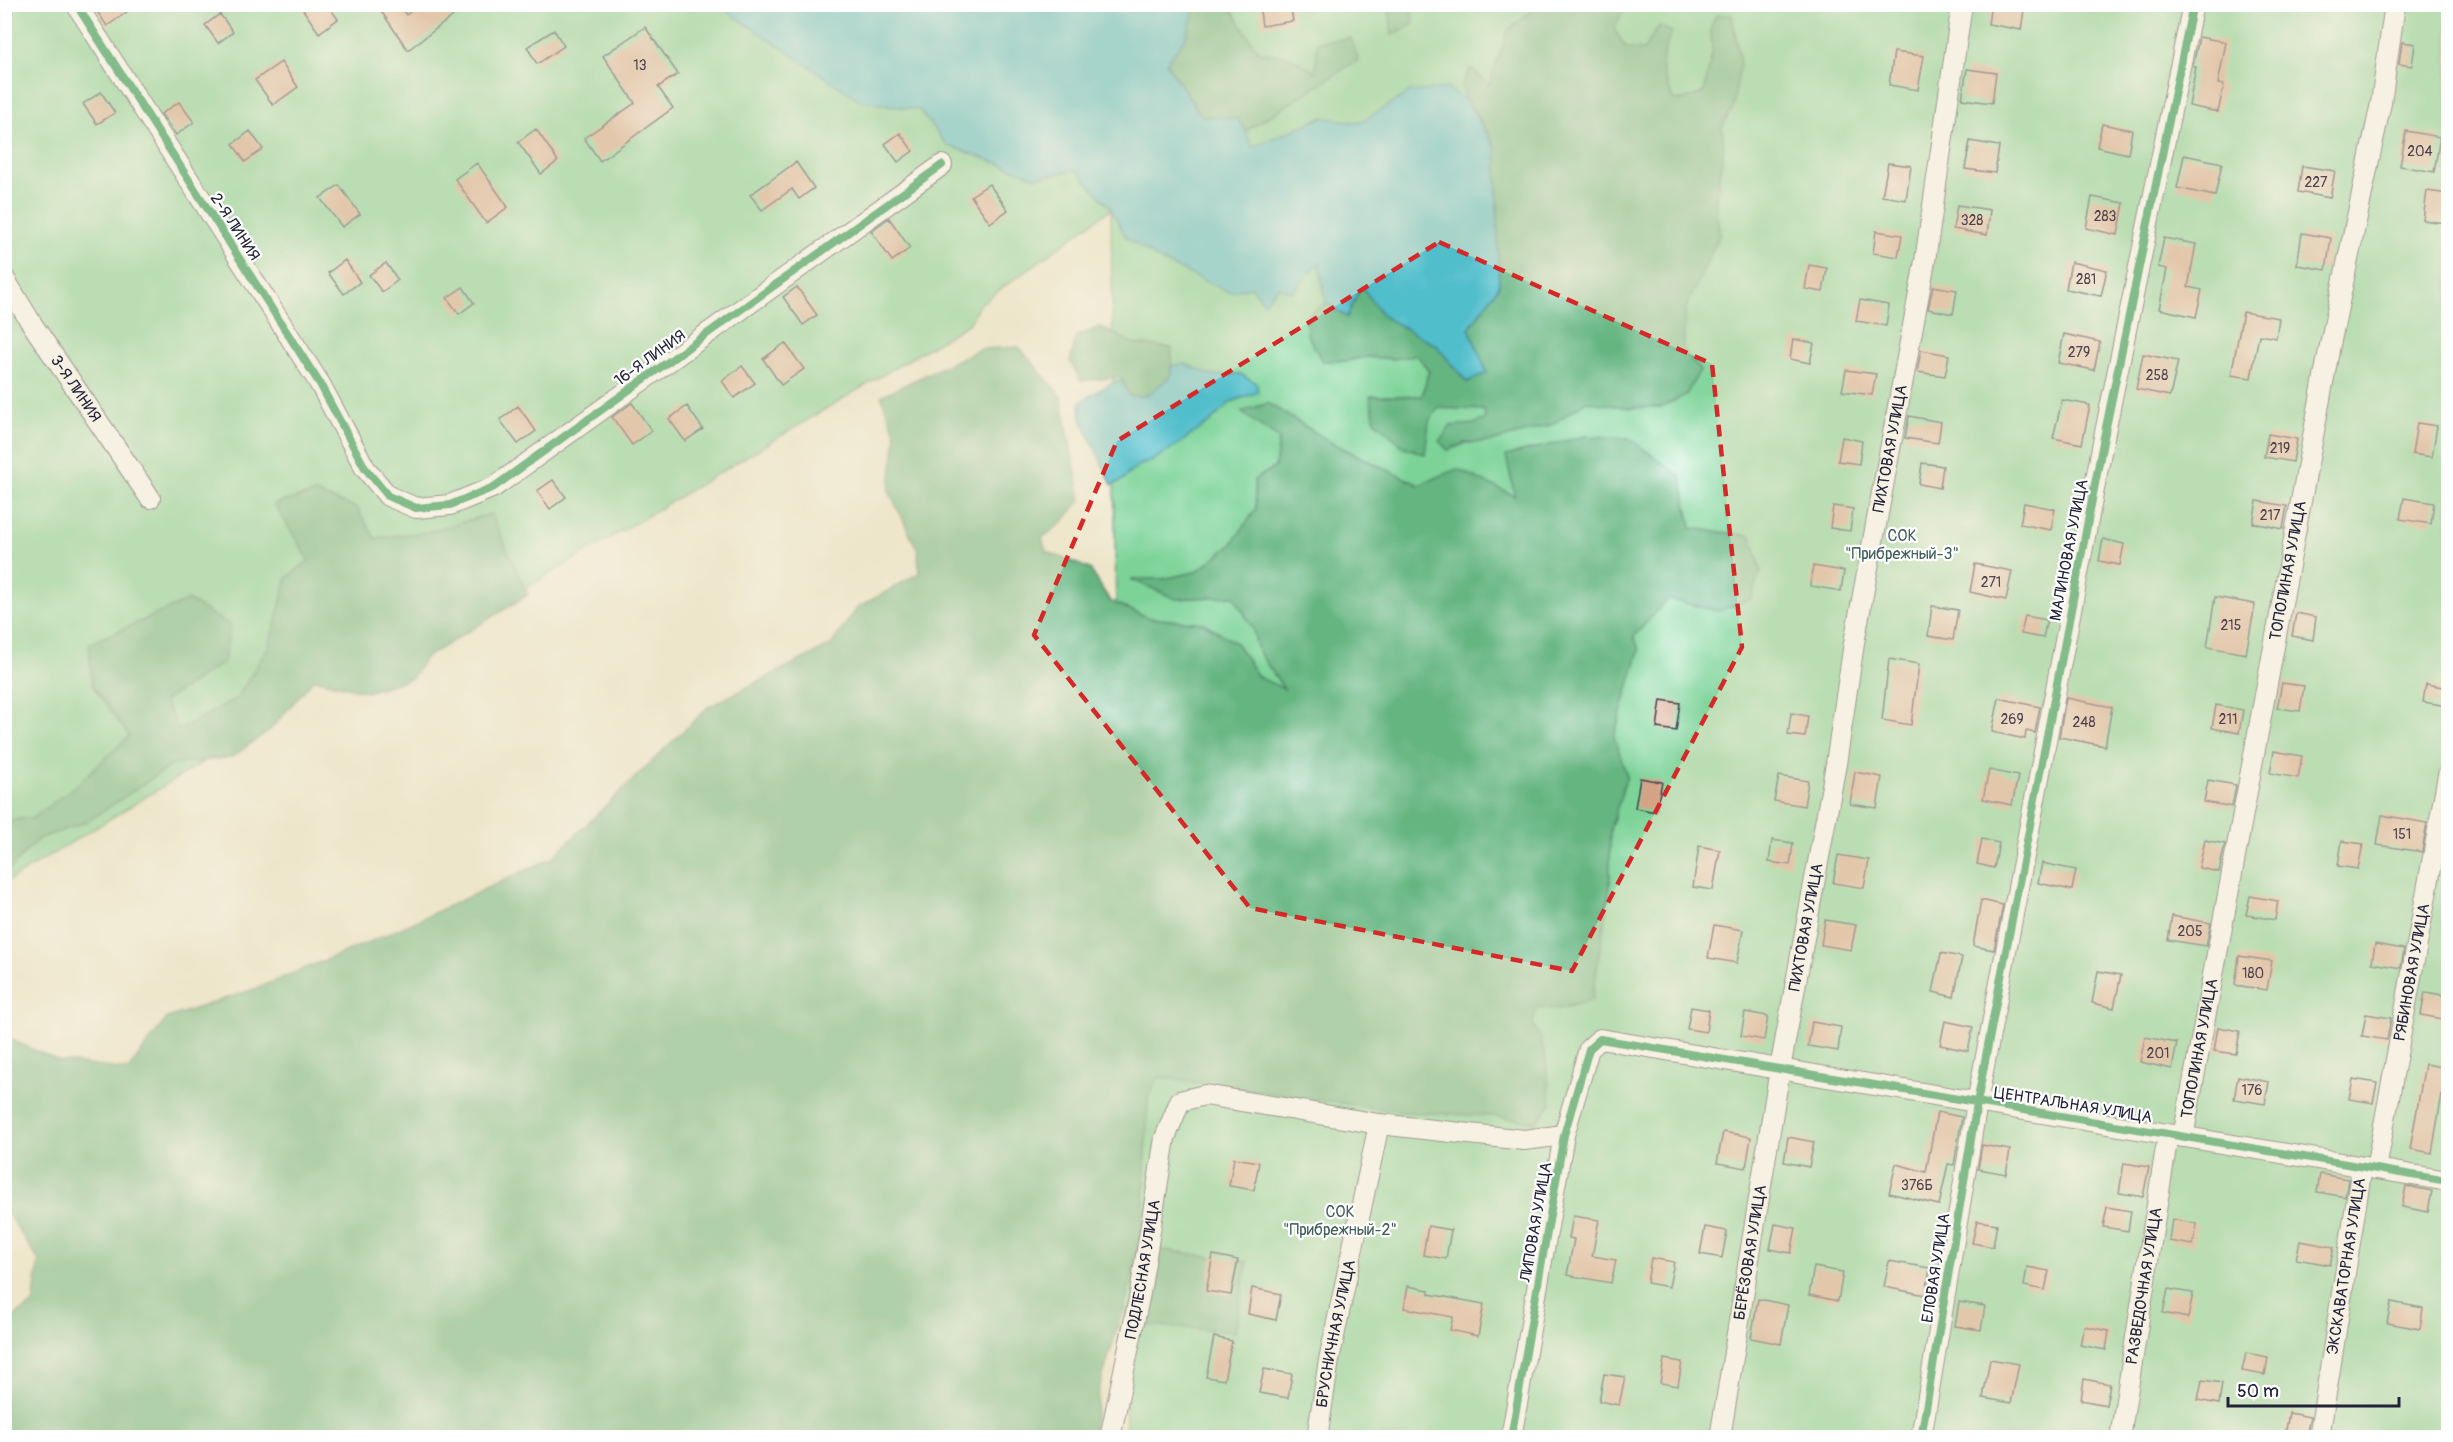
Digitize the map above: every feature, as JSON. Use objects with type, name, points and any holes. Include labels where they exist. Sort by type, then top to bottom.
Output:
[{"type":"street","name":"2-Я ЛИНИЯ","points":[[76,4],[320,384],[365,468]]},
{"type":"street","name":"ПИХТОВАЯ УЛИЦА","points":[[1780,1069],[1836,764],[1854,643],[1925,261],[1962,4]]},
{"type":"street","name":"МАЛИНОВАЯ УЛИЦА","points":[[1977,1102],[2103,442],[2193,4]]},
{"type":"street","name":"ТОПОЛИНАЯ УЛИЦА","points":[[2176,1136],[2328,356],[2380,103],[2395,4]]},
{"type":"street","name":"16-Я ЛИНИЯ","points":[[365,468],[388,496],[417,508],[450,505],[494,486],[942,165]]},
{"type":"street","name":"3-Я ЛИНИЯ","points":[[4,278],[30,321],[150,498]]},
{"type":"street","name":"РЯБИНОВАЯ УЛИЦА","points":[[2369,1168],[2448,775]]},
{"type":"street","name":"ЛИПОВАЯ УЛИЦА","points":[[1511,1437],[1564,1135],[1589,1048],[1600,1039],[1622,1041]]},
{"type":"street","name":"ЦЕНТРАЛЬНАЯ УЛИЦА","points":[[1622,1041],[2448,1181]]},
{"type":"street","name":"БЕРЁЗОВАЯ УЛИЦА","points":[[1720,1437],[1780,1069]]},
{"type":"street","name":"ПОДЛЕСНАЯ УЛИЦА","points":[[1110,1437],[1140,1293],[1165,1138],[1180,1101],[1205,1095],[1379,1124]]},
{"type":"street","name":"ЕЛОВАЯ УЛИЦА","points":[[1921,1437],[1977,1102]]},
{"type":"street","points":[[1379,1124],[1524,1140],[1564,1135]]},
{"type":"street","name":"БРУСНИЧНАЯ УЛИЦА","points":[[1317,1437],[1329,1360],[1379,1124]]},
{"type":"street","name":"РАЗВЕДОЧНАЯ УЛИЦА","points":[[2120,1437],[2176,1136]]},
{"type":"street","name":"ЭКСКАВАТОРНАЯ УЛИЦА","points":[[2319,1437],[2369,1168]]},
{"type":"highlighted area","points":[[1439,242],[1712,364],[1742,647],[1572,971],[1250,908],[1034,635],[1117,441]]},
{"type":"green space","points":[[1196,4],[1229,5],[1258,52],[1288,56],[1316,72],[1317,42],[1351,38],[1358,60],[1246,131],[1238,119],[1201,116],[1166,62],[1186,37]]},
{"type":"green space","points":[[5,5],[2448,5],[2448,1437],[1126,1437],[1111,209],[979,305],[970,323],[513,596],[280,666],[254,731],[5,883]]},
{"type":"green space","points":[[1389,5],[1411,5],[1414,24],[1392,35]]},
{"type":"green space","points":[[1540,5],[1627,5],[1614,29],[1626,48],[1643,50],[1659,26],[1672,32],[1664,51],[1663,72],[1673,99],[1685,100],[1704,92],[1712,53],[1711,26],[1716,15],[1732,15],[1740,62],[1733,108],[1722,126],[1724,148],[1715,203],[1720,234],[1686,308],[1683,349],[1700,370],[1686,395],[1661,407],[1629,408],[1587,401],[1551,425],[1491,442],[1466,443],[1448,450],[1440,442],[1450,426],[1474,424],[1485,419],[1484,410],[1438,408],[1429,421],[1425,454],[1402,446],[1375,421],[1370,396],[1422,396],[1429,371],[1417,355],[1393,359],[1367,357],[1346,361],[1322,361],[1307,334],[1306,316],[1326,303],[1347,317],[1361,285],[1384,317],[1436,345],[1467,382],[1487,373],[1469,328],[1499,286],[1496,148],[1480,119],[1466,100],[1462,84],[1471,68],[1489,85],[1508,30]]},
{"type":"green space","points":[[1100,327],[1135,344],[1172,348],[1171,376],[1146,396],[1129,396],[1120,377],[1081,381],[1070,361],[1076,336]]},
{"type":"green space","points":[[1019,347],[1061,396],[1081,500],[1061,524],[1042,538],[1046,551],[1090,569],[1110,601],[1149,618],[1204,623],[1237,644],[1258,677],[1284,689],[1258,651],[1253,629],[1234,596],[1176,599],[1131,579],[1162,579],[1196,572],[1231,545],[1256,509],[1254,480],[1275,467],[1279,439],[1241,412],[1268,403],[1332,443],[1419,485],[1457,469],[1515,496],[1506,456],[1585,436],[1629,438],[1681,477],[1691,528],[1751,536],[1761,570],[1751,599],[1718,611],[1668,599],[1634,636],[1639,650],[1614,737],[1627,776],[1610,830],[1610,887],[1592,1000],[1560,1009],[1537,1007],[1533,1024],[1541,1039],[1546,1061],[1551,1104],[1536,1122],[1493,1116],[1404,1112],[1159,1077],[1148,1097],[1143,1222],[1131,1282],[1100,1386],[1092,1437],[5,1437],[4,1323],[33,1304],[39,1261],[5,1209],[5,1037],[59,1061],[128,1070],[167,1018],[260,987],[386,935],[552,858],[708,707],[831,645],[857,608],[919,573],[918,551],[889,491],[896,435],[881,396],[980,349]]},
{"type":"green space","points":[[315,493],[357,508],[375,538],[427,532],[491,514],[528,595],[425,658],[412,678],[367,692],[314,679],[270,730],[232,757],[172,765],[88,821],[38,839],[5,874],[5,820],[33,818],[79,783],[129,736],[92,685],[89,644],[188,600],[230,625],[224,662],[164,701],[179,730],[237,698],[269,646],[287,578],[309,560],[274,504]]},
{"type":"green space","points":[[1157,1249],[1247,1262],[1235,1332],[1148,1325],[1146,1276]]},
{"type":"water","points":[[718,5],[1196,5],[1186,37],[1166,63],[1201,116],[1238,119],[1252,147],[1323,117],[1359,123],[1410,92],[1447,88],[1466,100],[1496,148],[1499,286],[1469,328],[1487,373],[1467,382],[1436,345],[1384,317],[1361,286],[1347,317],[1326,303],[1319,263],[1292,292],[1278,287],[1264,303],[1252,287],[1229,292],[1159,260],[1126,237],[1111,209],[1077,170],[1036,177],[947,145],[919,110],[861,101]]},
{"type":"water","points":[[1186,364],[1211,375],[1240,374],[1256,383],[1258,392],[1231,402],[1210,422],[1150,462],[1137,466],[1121,481],[1112,485],[1081,419],[1080,402],[1113,382],[1123,382],[1129,396],[1146,396],[1171,376],[1171,366]]},
{"type":"building","points":[[92,4],[138,4],[107,26]]},
{"type":"building","points":[[299,4],[327,4],[338,19],[319,33]]},
{"type":"building","points":[[376,4],[398,4],[406,15],[420,4],[469,4],[408,50]]},
{"type":"building","points":[[1259,4],[1290,4],[1293,21],[1262,26]]},
{"type":"building","points":[[1991,4],[2025,4],[2021,30],[1988,24]]},
{"type":"building","points":[[220,14],[233,32],[218,43],[205,25]]},
{"type":"building","points":[[645,27],[678,74],[658,87],[673,108],[600,161],[584,138],[635,103],[603,56]]},
{"type":"building","points":[[554,30],[564,46],[537,64],[527,47]]},
{"type":"building","points":[[2199,37],[2226,42],[2218,84],[2224,85],[2218,112],[2189,106]]},
{"type":"building","points":[[2402,42],[2415,44],[2412,66],[2399,64]]},
{"type":"building","points":[[1894,52],[1924,56],[1918,90],[1889,85]]},
{"type":"building","points":[[281,62],[298,87],[273,105],[255,80]]},
{"type":"building","points":[[1967,69],[1996,73],[1992,103],[1962,99]]},
{"type":"building","points":[[101,92],[115,113],[97,124],[83,104]]},
{"type":"building","points":[[179,102],[194,122],[176,135],[161,114]]},
{"type":"building","points":[[2102,124],[2132,130],[2128,154],[2097,147]]},
{"type":"building","points":[[536,129],[558,161],[541,174],[518,142]]},
{"type":"building","points":[[250,131],[263,149],[245,162],[233,144]]},
{"type":"building","points":[[2406,131],[2440,137],[2434,172],[2400,166]]},
{"type":"building","points":[[900,133],[913,151],[898,162],[885,144]]},
{"type":"building","points":[[1970,141],[1999,146],[1995,173],[1965,169]]},
{"type":"building","points":[[2184,155],[2222,163],[2215,196],[2177,188]]},
{"type":"building","points":[[796,162],[814,188],[799,199],[792,189],[762,210],[750,195]]},
{"type":"building","points":[[477,163],[508,207],[486,223],[455,179]]},
{"type":"building","points":[[1888,163],[1911,166],[1906,200],[1882,196]]},
{"type":"building","points":[[2302,166],[2335,171],[2330,198],[2298,192]]},
{"type":"building","points":[[989,184],[1008,210],[990,223],[971,196]]},
{"type":"building","points":[[339,185],[360,214],[342,227],[320,198]]},
{"type":"building","points":[[2427,191],[2448,194],[2445,223],[2423,220]]},
{"type":"building","points":[[2092,197],[2124,203],[2118,235],[2086,228]]},
{"type":"building","points":[[1957,205],[1990,210],[1987,235],[1953,229]]},
{"type":"building","points":[[889,218],[910,248],[892,261],[871,231]]},
{"type":"building","points":[[1876,231],[1902,235],[1898,257],[1873,253]]},
{"type":"building","points":[[2302,233],[2331,238],[2326,270],[2297,265]]},
{"type":"building","points":[[2164,238],[2196,244],[2188,287],[2202,290],[2196,317],[2159,309],[2167,269],[2158,267]]},
{"type":"building","points":[[345,260],[360,282],[344,294],[328,273]]},
{"type":"building","points":[[2071,262],[2107,270],[2101,296],[2066,289]]},
{"type":"building","points":[[386,263],[398,280],[382,292],[369,275]]},
{"type":"building","points":[[1809,265],[1827,268],[1823,292],[1805,289]]},
{"type":"building","points":[[1933,286],[1957,290],[1953,314],[1928,309]]},
{"type":"building","points":[[463,287],[474,303],[459,314],[447,298]]},
{"type":"building","points":[[797,287],[817,315],[803,325],[783,297]]},
{"type":"building","points":[[1860,300],[1889,305],[1886,326],[1856,321]]},
{"type":"building","points":[[2243,312],[2279,318],[2276,338],[2259,335],[2251,378],[2231,375]]},
{"type":"building","points":[[2064,334],[2100,342],[2094,370],[2058,363]]},
{"type":"building","points":[[1793,339],[1814,343],[1810,363],[1790,359]]},
{"type":"building","points":[[785,343],[804,369],[781,385],[763,359]]},
{"type":"building","points":[[1921,350],[1949,355],[1945,376],[1917,372]]},
{"type":"building","points":[[2143,354],[2178,361],[2170,396],[2136,389]]},
{"type":"building","points":[[742,366],[755,383],[734,398],[722,381]]},
{"type":"building","points":[[1846,370],[1876,374],[1872,395],[1842,391]]},
{"type":"building","points":[[2062,400],[2090,405],[2082,444],[2053,438]]},
{"type":"building","points":[[632,403],[652,431],[632,445],[612,417]]},
{"type":"building","points":[[518,406],[536,431],[518,444],[500,420]]},
{"type":"building","points":[[687,406],[703,429],[685,441],[669,419]]},
{"type":"building","points":[[1909,416],[1941,422],[1938,443],[1905,438]]},
{"type":"building","points":[[2417,423],[2437,426],[2432,457],[2412,454]]},
{"type":"building","points":[[2268,434],[2297,439],[2293,462],[2264,457]]},
{"type":"building","points":[[1842,437],[1862,441],[1859,464],[1838,461]]},
{"type":"building","points":[[1922,463],[1943,466],[1940,488],[1919,484]]},
{"type":"building","points":[[553,480],[566,497],[550,509],[537,491]]},
{"type":"building","points":[[2404,498],[2434,503],[2431,524],[2400,519]]},
{"type":"building","points":[[2257,501],[2287,506],[2283,529],[2253,523]]},
{"type":"building","points":[[2024,503],[2055,509],[2051,530],[2020,524]]},
{"type":"building","points":[[1833,506],[1853,509],[1850,531],[1830,528]]},
{"type":"building","points":[[2103,539],[2124,544],[2120,565],[2099,561]]},
{"type":"building","points":[[1975,564],[2012,571],[2006,600],[1970,592]]},
{"type":"building","points":[[1813,566],[1844,571],[1841,591],[1810,586]]},
{"type":"building","points":[[2215,597],[2255,604],[2246,654],[2207,647]]},
{"type":"building","points":[[1932,606],[1958,610],[1953,640],[1928,636]]},
{"type":"building","points":[[2296,613],[2316,617],[2313,640],[2292,636]]},
{"type":"building","points":[[2025,616],[2047,620],[2043,638],[2021,634]]},
{"type":"building","points":[[1889,659],[1919,664],[1911,725],[1882,720]]},
{"type":"building","points":[[2282,683],[2304,686],[2300,711],[2277,708]]},
{"type":"building","points":[[2426,684],[2448,688],[2448,706],[2423,702]]},
{"type":"building","points":[[1999,698],[2040,707],[2035,733],[2026,731],[2025,739],[1992,732]]},
{"type":"building","points":[[2066,698],[2112,707],[2105,746],[2059,737]]},
{"type":"building","points":[[1661,700],[1680,703],[1676,731],[1657,728]]},
{"type":"building","points":[[2216,705],[2243,710],[2239,733],[2212,728]]},
{"type":"building","points":[[1791,713],[1808,716],[1805,737],[1788,735]]},
{"type":"building","points":[[2274,751],[2302,756],[2298,778],[2270,773]]},
{"type":"building","points":[[1989,770],[2018,776],[2012,805],[1983,799]]},
{"type":"building","points":[[1855,772],[1882,777],[1877,808],[1850,804]]},
{"type":"building","points":[[1779,776],[1808,781],[1804,806],[1774,801]]},
{"type":"building","points":[[1640,778],[1662,782],[1656,812],[1635,808]]},
{"type":"building","points":[[2208,780],[2236,785],[2232,807],[2204,802]]},
{"type":"building","points":[[2382,815],[2427,823],[2422,852],[2377,845]]},
{"type":"building","points":[[1982,839],[1999,843],[1994,868],[1977,864]]},
{"type":"building","points":[[1772,840],[1793,843],[1790,865],[1769,862]]},
{"type":"building","points":[[2205,840],[2225,844],[2219,872],[2199,868]]},
{"type":"building","points":[[2342,841],[2363,844],[2358,869],[2338,866]]},
{"type":"building","points":[[1699,846],[1720,850],[1713,890],[1693,887]]},
{"type":"building","points":[[1838,855],[1869,860],[1864,888],[1833,883]]},
{"type":"building","points":[[2042,863],[2076,870],[2072,890],[2038,883]]},
{"type":"building","points":[[2250,896],[2278,901],[2275,920],[2246,915]]},
{"type":"building","points":[[1981,900],[2003,905],[1994,950],[1973,946]]},
{"type":"building","points":[[2172,916],[2211,923],[2206,946],[2168,940]]},
{"type":"building","points":[[1825,920],[1856,925],[1851,950],[1821,945]]},
{"type":"building","points":[[1714,925],[1743,930],[1737,963],[1708,958]]},
{"type":"building","points":[[2375,944],[2404,949],[2401,968],[2372,963]]},
{"type":"building","points":[[1941,953],[1962,957],[1954,997],[1933,992]]},
{"type":"building","points":[[2239,956],[2272,961],[2267,990],[2235,985]]},
{"type":"building","points":[[2098,971],[2121,975],[2114,1008],[2092,1003]]},
{"type":"building","points":[[2425,992],[2448,996],[2448,1020],[2421,1015]]},
{"type":"building","points":[[1691,1007],[1709,1010],[1706,1032],[1687,1029]]},
{"type":"building","points":[[1745,1012],[1768,1016],[1764,1040],[1741,1036]]},
{"type":"building","points":[[2366,1014],[2391,1018],[2387,1040],[2362,1036]]},
{"type":"building","points":[[1945,1021],[1973,1027],[1968,1051],[1940,1045]]},
{"type":"building","points":[[1812,1022],[1841,1027],[1838,1051],[1808,1046]]},
{"type":"building","points":[[2218,1027],[2240,1031],[2236,1054],[2214,1051]]},
{"type":"building","points":[[2145,1037],[2177,1043],[2172,1069],[2140,1062]]},
{"type":"building","points":[[2425,1064],[2448,1068],[2448,1096],[2442,1094],[2432,1153],[2410,1149]]},
{"type":"building","points":[[2238,1076],[2269,1082],[2265,1104],[2234,1099]]},
{"type":"building","points":[[2353,1079],[2377,1083],[2373,1103],[2349,1099]]},
{"type":"building","points":[[1937,1112],[1962,1117],[1954,1165],[1948,1164],[1939,1205],[1889,1193],[1896,1164],[1926,1172]]},
{"type":"building","points":[[1723,1132],[1751,1137],[1746,1168],[1717,1163]]},
{"type":"building","points":[[1788,1137],[1814,1142],[1809,1167],[1784,1162]]},
{"type":"building","points":[[1982,1145],[2010,1150],[2006,1174],[1978,1169]]},
{"type":"building","points":[[1234,1158],[1259,1162],[1254,1190],[1229,1186]]},
{"type":"building","points":[[2124,1163],[2149,1167],[2143,1197],[2119,1193]]},
{"type":"building","points":[[2320,1174],[2348,1179],[2345,1197],[2317,1192]]},
{"type":"building","points":[[2406,1186],[2432,1191],[2428,1212],[2402,1207]]},
{"type":"building","points":[[2107,1207],[2131,1211],[2128,1231],[2103,1227]]},
{"type":"building","points":[[1573,1216],[1599,1220],[1592,1256],[1616,1260],[1611,1283],[1567,1275],[1574,1239],[1569,1238]]},
{"type":"building","points":[[2172,1219],[2197,1224],[2193,1245],[2169,1241]]},
{"type":"building","points":[[1977,1221],[1997,1224],[1993,1247],[1972,1243]]},
{"type":"building","points":[[1775,1224],[1796,1228],[1791,1253],[1770,1249]]},
{"type":"building","points":[[1428,1226],[1451,1230],[1446,1259],[1423,1255]]},
{"type":"building","points":[[1705,1227],[1727,1231],[1722,1258],[1700,1254]]},
{"type":"building","points":[[2300,1241],[2334,1247],[2330,1265],[2296,1259]]},
{"type":"building","points":[[1213,1255],[1238,1260],[1231,1295],[1206,1291]]},
{"type":"building","points":[[1651,1258],[1674,1262],[1669,1287],[1647,1283]]},
{"type":"building","points":[[1889,1261],[1930,1268],[1926,1295],[1884,1287]]},
{"type":"building","points":[[1814,1267],[1843,1272],[1838,1301],[1809,1295]]},
{"type":"building","points":[[2027,1267],[2049,1271],[2045,1290],[2024,1286]]},
{"type":"building","points":[[1408,1286],[1429,1290],[1429,1294],[1484,1304],[1478,1336],[1450,1330],[1453,1317],[1404,1308]]},
{"type":"building","points":[[1252,1288],[1281,1294],[1276,1320],[1248,1314]]},
{"type":"building","points":[[2168,1289],[2193,1293],[2188,1318],[2163,1313]]},
{"type":"building","points":[[1758,1299],[1788,1305],[1781,1344],[1751,1338]]},
{"type":"building","points":[[1959,1302],[1985,1306],[1981,1330],[1955,1326]]},
{"type":"building","points":[[2391,1302],[2423,1308],[2420,1329],[2387,1323]]},
{"type":"building","points":[[2084,1326],[2109,1331],[2106,1350],[2080,1345]]},
{"type":"building","points":[[1214,1337],[1232,1341],[1224,1380],[1206,1377]]},
{"type":"building","points":[[2246,1353],[2268,1357],[2265,1375],[2242,1371]]},
{"type":"building","points":[[1664,1359],[1682,1362],[1678,1386],[1660,1383]]},
{"type":"building","points":[[1990,1359],[2019,1364],[2011,1403],[1983,1398]]},
{"type":"building","points":[[1264,1369],[1292,1374],[1288,1398],[1259,1393]]},
{"type":"building","points":[[1604,1374],[1625,1377],[1619,1405],[1599,1401]]},
{"type":"building","points":[[2084,1379],[2110,1384],[2106,1405],[2081,1400]]},
{"type":"building","points":[[2202,1380],[2222,1383],[2219,1404],[2198,1400]]},
{"type":"building","points":[[2289,1413],[2310,1417],[2306,1437],[2285,1435]]},
{"type":"cycle path","points":[[76,4],[320,384],[365,468],[388,496],[416,508],[450,505],[494,487],[942,165]]},
{"type":"cycle path","points":[[1921,1438],[1977,1103],[2103,442],[2193,4]]},
{"type":"cycle path","points":[[1511,1438],[1564,1135],[1589,1049],[1600,1039],[2448,1181]]},
{"type":"park label","name":"СОК \"Прибрежный-3\"","points":[[1902,545]]},
{"type":"park label","name":"СОК \"Прибрежный-2\"","points":[[1340,1221]]}]
